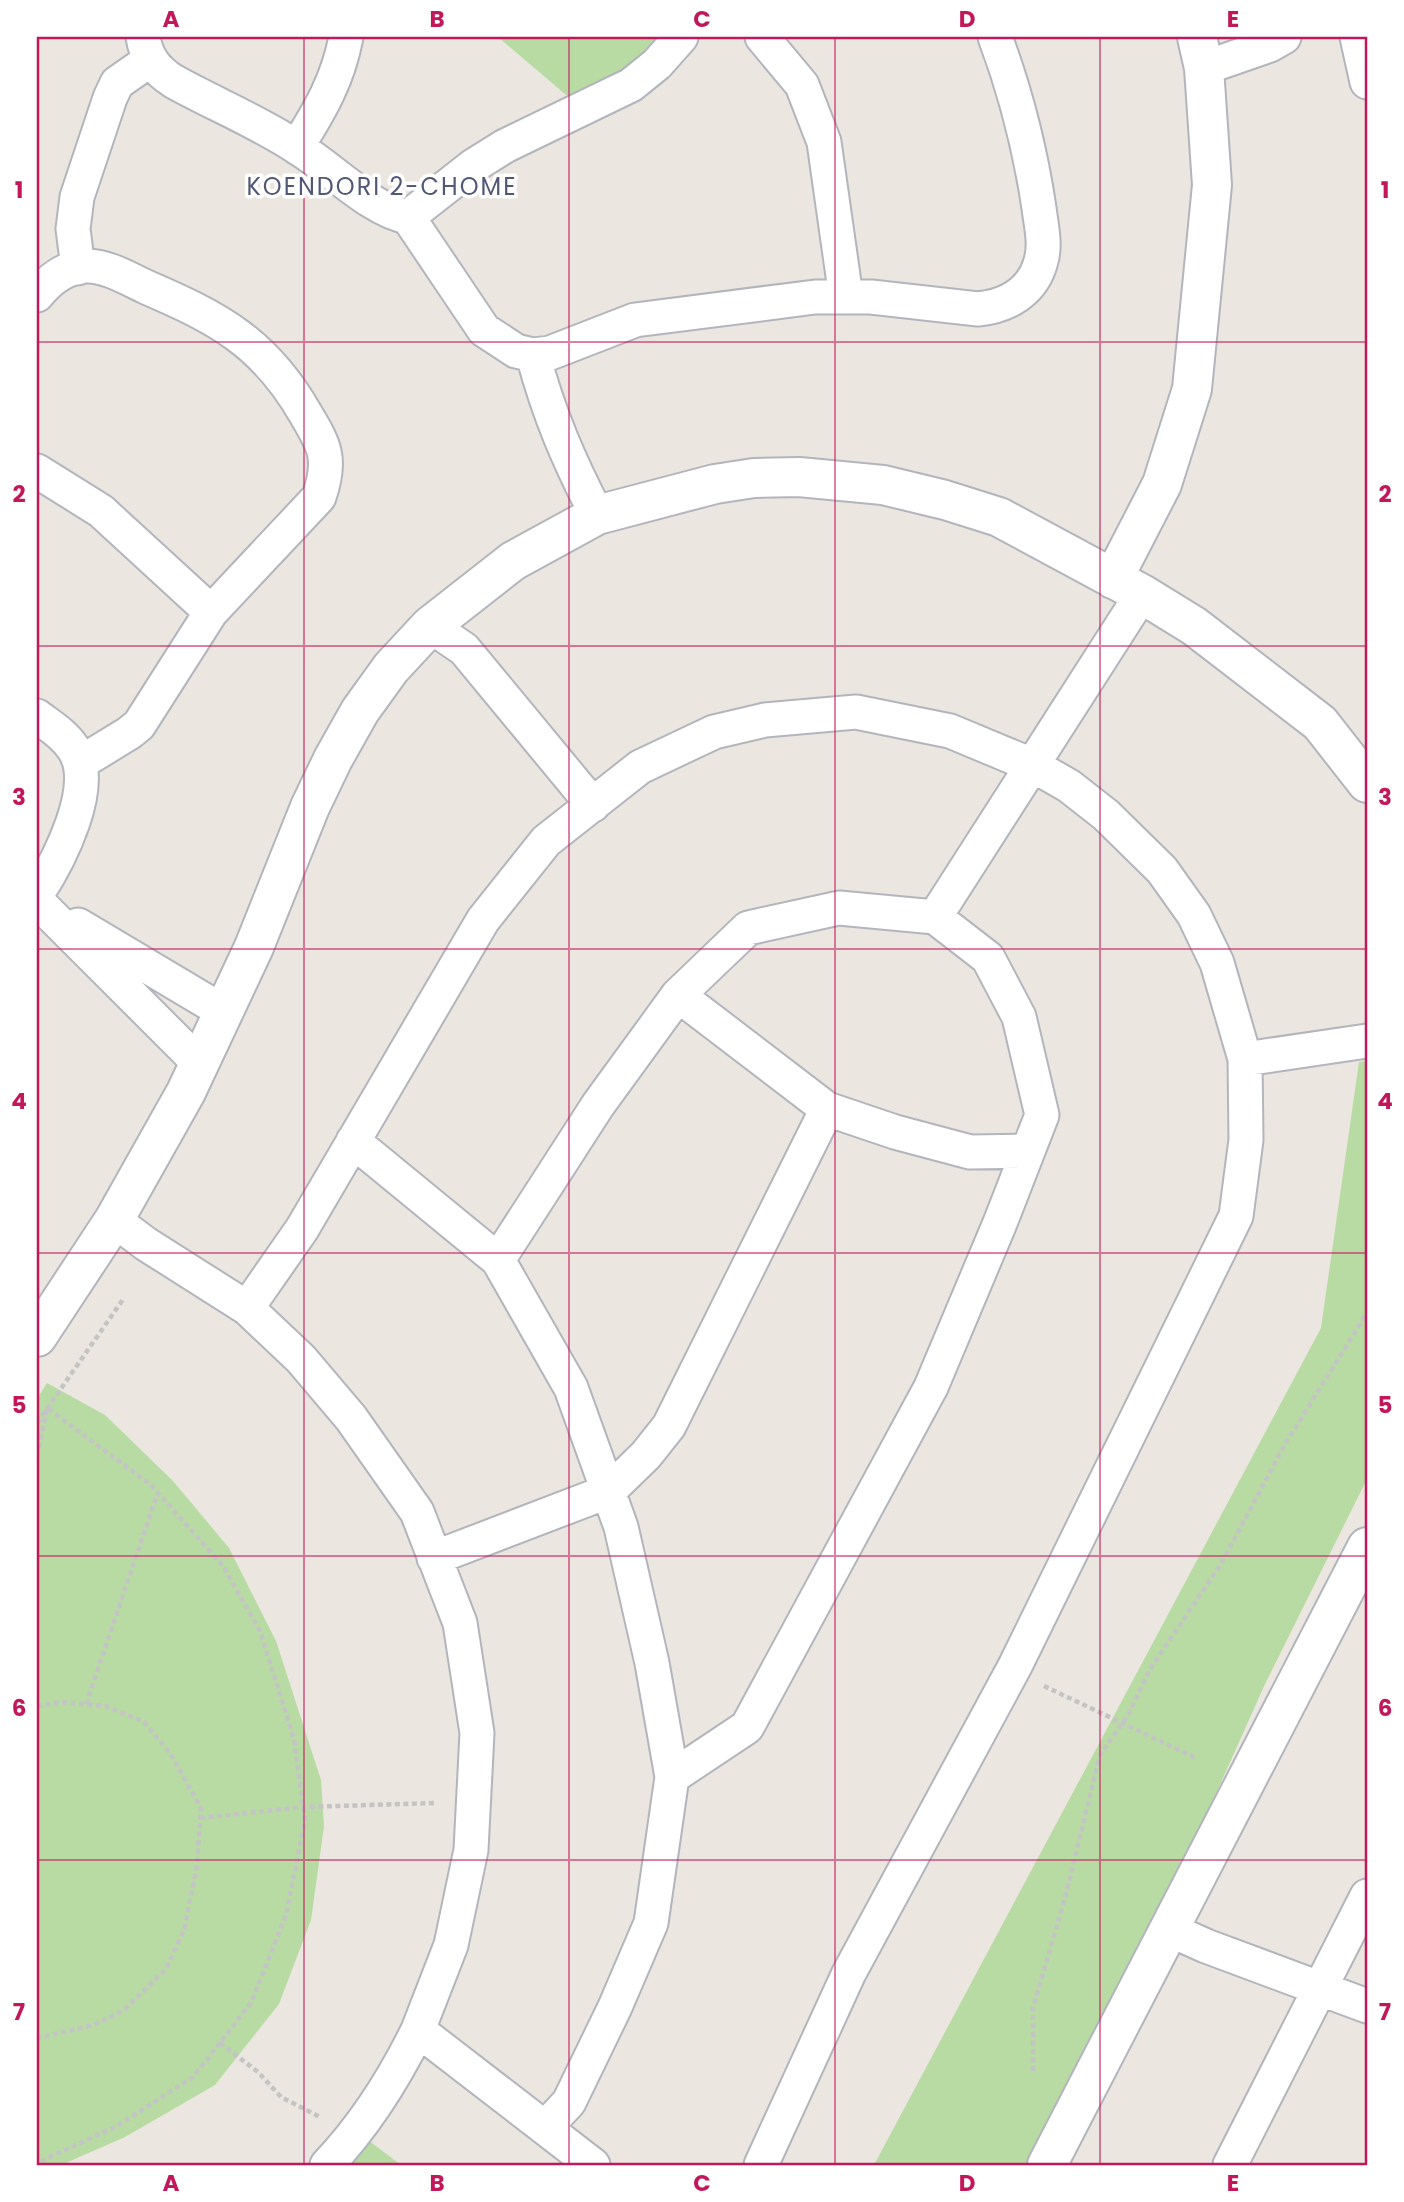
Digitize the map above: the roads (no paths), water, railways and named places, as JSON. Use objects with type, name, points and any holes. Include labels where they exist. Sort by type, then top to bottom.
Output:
[{"type":"street","points":[[298,147],[327,98],[341,66],[346,37]]},
{"type":"street","points":[[78,268],[73,229],[77,197],[110,97],[117,83],[146,48],[160,72],[173,82],[298,147],[375,203],[395,215],[408,217],[473,166],[505,146],[631,85],[657,64],[681,37]]},
{"type":"street","points":[[762,37],[802,85],[824,142],[846,296]]},
{"type":"street","points":[[408,217],[484,330],[516,351],[533,355],[550,353],[635,320],[815,297],[872,297],[978,309],[994,308],[1023,292],[1033,278],[1042,261],[1043,239],[1034,171],[1015,94],[995,37]]},
{"type":"street","points":[[935,917],[1034,766],[1128,587],[1192,389],[1212,185],[1201,52],[1270,45],[1284,37]]},
{"type":"street","points":[[1357,37],[1367,82]]},
{"type":"street","points":[[37,295],[57,276],[71,269],[87,266],[129,279],[203,311],[237,334],[276,369],[321,439],[326,457],[326,477],[319,497],[211,612],[139,725],[80,763]]},
{"type":"street","points":[[533,355],[545,400],[567,457],[597,516]]},
{"type":"street","points":[[37,471],[101,511],[211,612]]},
{"type":"street","points":[[37,1337],[114,1220],[201,1064],[254,947],[310,807],[360,711],[391,668],[430,626],[513,561],[597,516],[677,492],[754,478],[799,477],[883,485],[999,517],[1194,626],[1320,723],[1367,783]]},
{"type":"street","points":[[430,626],[464,649],[593,805]]},
{"type":"street","points":[[247,1308],[302,1229],[483,920],[546,841],[640,767],[714,732],[765,719],[856,712],[950,731],[1034,766],[1069,786],[1106,815],[1162,870],[1194,915],[1217,963],[1245,1059],[1246,1140],[1236,1216],[1012,1670],[849,1973],[761,2165]]},
{"type":"street","points":[[37,716],[61,734],[75,749],[80,763],[79,797],[68,840],[37,894]]},
{"type":"street","points":[[37,901],[224,1012]]},
{"type":"street","points":[[37,901],[201,1064]]},
{"type":"street","points":[[498,1260],[598,1105],[678,995],[748,928],[839,908],[935,917],[988,958],[1019,1017],[1042,1115],[931,1387],[747,1727],[672,1777]]},
{"type":"street","points":[[678,995],[827,1109],[895,1132],[970,1152],[1027,1151]]},
{"type":"street","points":[[1245,1059],[1367,1041]]},
{"type":"street","points":[[434,1558],[608,1491],[646,1455],[669,1426],[827,1109]]},
{"type":"street","points":[[353,1142],[498,1260],[571,1388],[621,1527],[652,1663],[672,1777],[651,1923],[615,2007],[569,2102],[545,2128]]},
{"type":"street","points":[[114,1220],[146,1244],[247,1308],[300,1359],[351,1418],[417,1512],[460,1623],[477,1733],[471,1850],[451,1945],[418,2030],[387,2088],[327,2165]]},
{"type":"street","points":[[1047,2165],[1367,1547]]},
{"type":"street","points":[[1230,2165],[1367,1896]]},
{"type":"street","points":[[1168,1929],[1206,1946],[1367,2006]]},
{"type":"street","points":[[418,2030],[593,2165]]},
{"type":"district","name":"KOENDORI 2-CHOME","points":[[382,187]]}]
